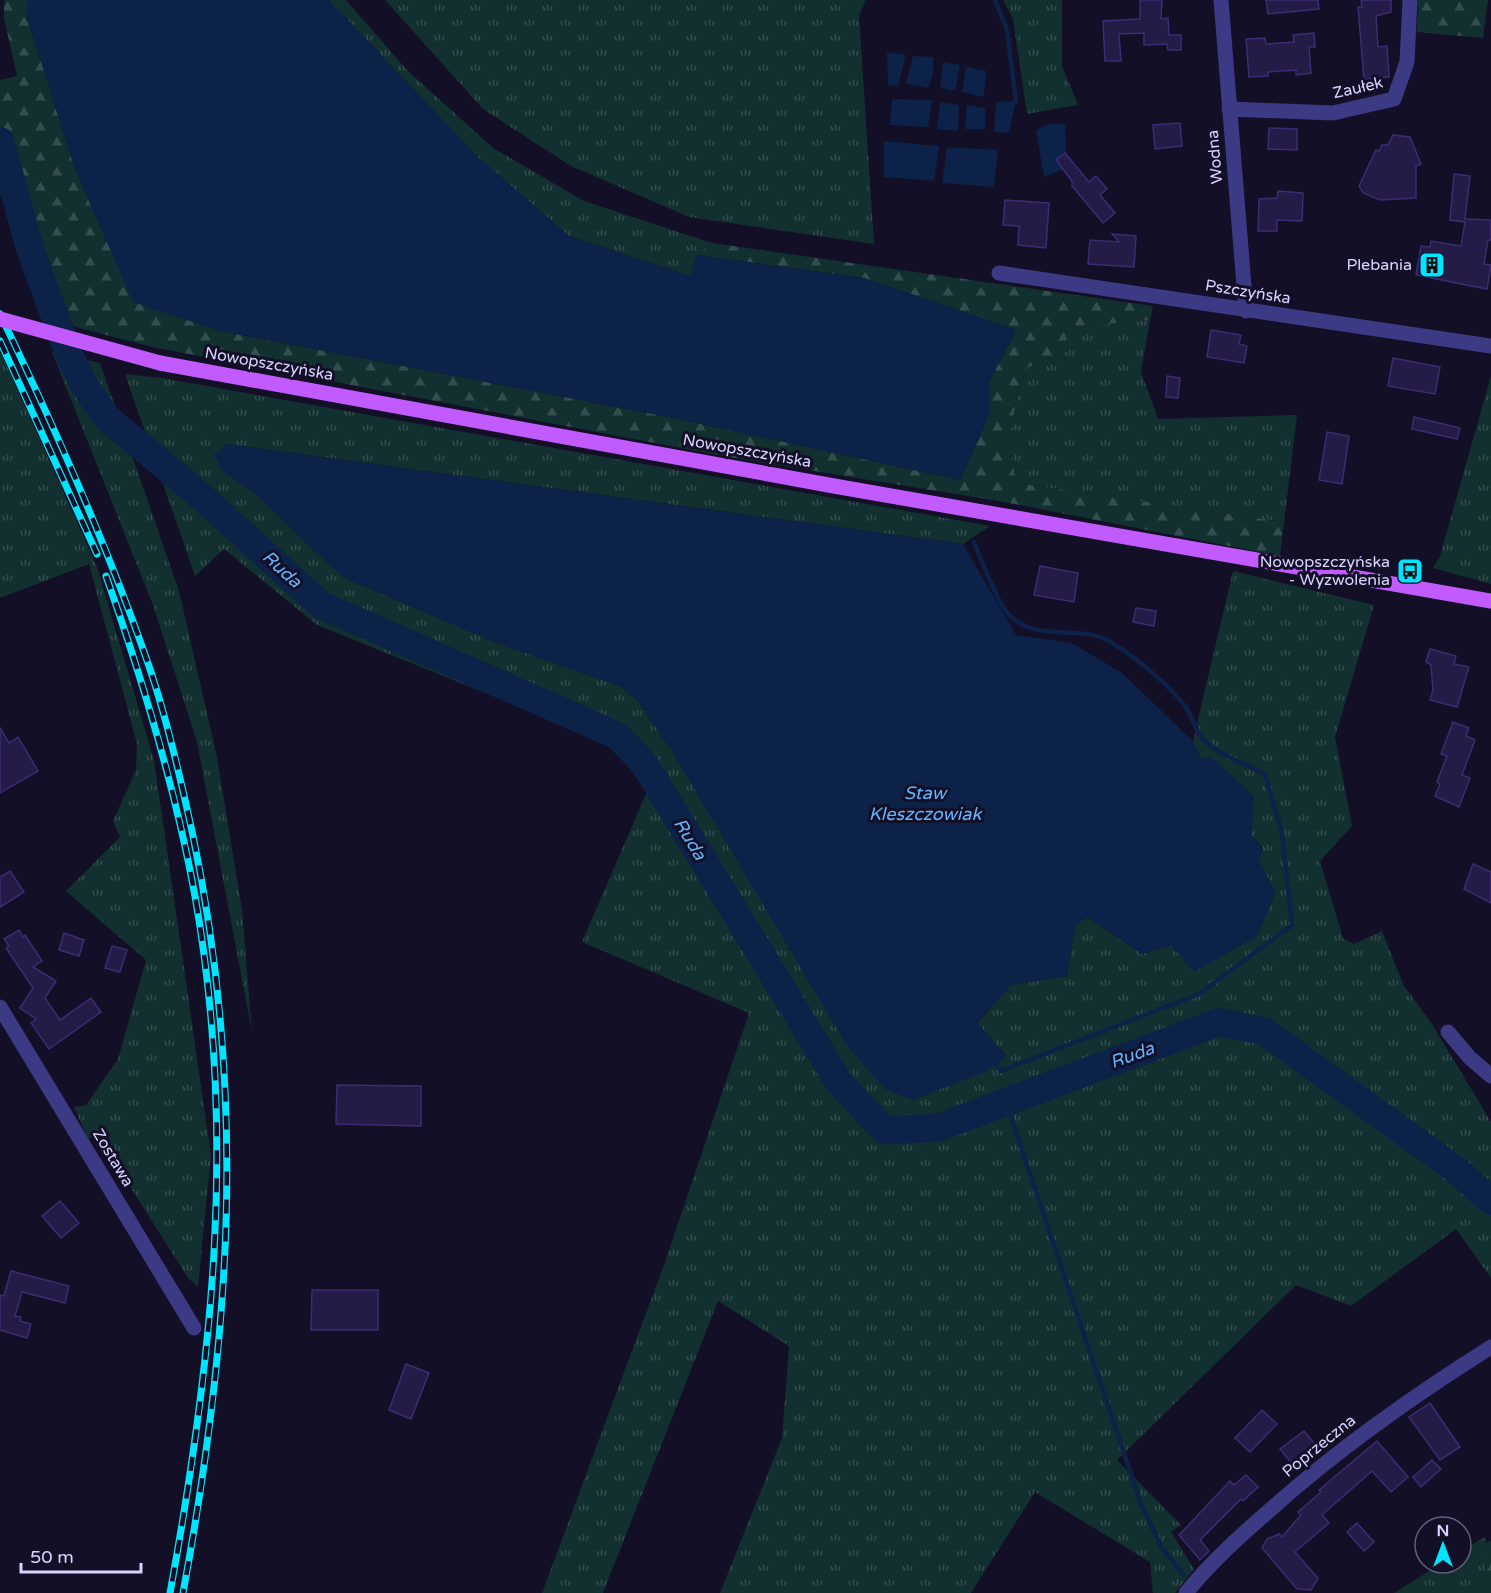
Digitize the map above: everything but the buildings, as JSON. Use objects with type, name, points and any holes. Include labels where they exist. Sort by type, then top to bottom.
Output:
[{"type":"main road","name":"Nowopszczyńska","points":[[0,319],[160,363],[858,490],[1491,601]]},
{"type":"street","name":"Wodna","points":[[1221,0],[1246,310]]},
{"type":"street","name":"Zaułek","points":[[1229,109],[1333,113],[1394,99],[1407,62],[1410,0]]},
{"type":"street","name":"Pszczyńska","points":[[999,273],[1491,346]]},
{"type":"street","name":"Zostawa","points":[[0,1007],[194,1328]]},
{"type":"street","points":[[1448,1032],[1470,1058],[1491,1077]]},
{"type":"street","name":"Poprzeczna","points":[[1186,1593],[1207,1567],[1317,1469],[1418,1392],[1491,1347]]},
{"type":"green space","points":[[4,0],[28,0],[27,17],[75,169],[134,302],[221,331],[674,418],[960,480],[990,412],[990,380],[1016,330],[864,278],[697,255],[712,243],[1153,306],[1150,320],[1064,328],[1069,350],[1027,368],[1018,392],[1009,440],[1016,483],[1284,522],[1280,556],[1004,502],[723,456],[152,347],[42,318],[0,193],[0,80],[17,76],[4,18]]},
{"type":"green space","points":[[327,0],[346,0],[407,70],[493,148],[584,201],[712,243],[697,255],[690,276],[569,236],[479,158]]},
{"type":"green space","points":[[385,0],[866,0],[859,15],[874,244],[689,217],[571,166],[483,109]]},
{"type":"green space","points":[[1003,0],[1062,0],[1062,66],[1078,105],[1027,114],[1013,19]]},
{"type":"green space","points":[[1418,0],[1488,0],[1483,38],[1417,32]]},
{"type":"green space","points":[[1150,320],[1141,372],[1158,419],[1297,415],[1284,522],[1016,483],[1009,440],[1018,392],[1027,368],[1069,350],[1064,328]]},
{"type":"green space","points":[[0,351],[97,567],[154,760],[211,1155],[198,1287],[188,1278],[98,1136],[88,1139],[74,1107],[86,1105],[118,1059],[146,960],[66,891],[120,837],[113,821],[136,770],[137,744],[89,564],[0,598]]},
{"type":"green space","points":[[52,352],[100,363],[179,591],[217,757],[242,910],[252,1032],[197,742],[153,605]]},
{"type":"green space","points":[[125,374],[162,378],[990,526],[963,544],[227,444],[222,470],[257,495],[345,578],[492,641],[620,686],[638,701],[670,748],[982,1073],[1006,1056],[977,1023],[1011,985],[1067,976],[1075,924],[1088,917],[1142,954],[1171,945],[1257,936],[1275,893],[1259,860],[1263,848],[1251,835],[1254,796],[1201,759],[1193,741],[1233,571],[1374,605],[1335,737],[1352,826],[1320,861],[1343,938],[1354,944],[1382,931],[1404,986],[1432,1024],[1491,1122],[1491,1278],[1456,1229],[1351,1306],[1296,1285],[1117,1460],[1181,1525],[1171,1532],[1194,1569],[1175,1593],[1153,1593],[1150,1562],[1035,1492],[971,1593],[720,1593],[782,1438],[789,1346],[718,1301],[603,1593],[542,1593],[665,1262],[749,1013],[582,942],[649,787],[616,746],[317,625],[224,549],[195,576]]},
{"type":"green space","points":[[1491,376],[1491,584],[1433,568],[1440,556]]},
{"type":"green space","points":[[1485,1537],[1491,1555],[1491,1593],[1394,1593],[1423,1575],[1473,1575],[1473,1544]]},
{"type":"green space","points":[[1491,1541],[1491,1582],[1480,1554]]},
{"type":"water","points":[[28,0],[329,0],[479,158],[569,236],[690,276],[697,255],[864,278],[1016,330],[990,380],[990,412],[960,480],[674,418],[221,331],[133,302],[75,169],[27,17]]},
{"type":"water","points":[[887,52],[906,55],[898,86],[888,85]]},
{"type":"water","points":[[913,56],[933,57],[933,74],[928,88],[906,84]]},
{"type":"water","points":[[943,62],[960,65],[955,91],[940,88]]},
{"type":"water","points":[[966,67],[986,71],[984,97],[962,92]]},
{"type":"water","points":[[892,99],[932,100],[928,127],[890,125]]},
{"type":"water","points":[[1016,101],[1009,133],[994,132],[996,102]]},
{"type":"water","points":[[940,102],[959,105],[958,131],[937,129]]},
{"type":"water","points":[[967,105],[985,108],[985,129],[965,129]]},
{"type":"water","points":[[1052,123],[1065,124],[1067,168],[1044,177],[1036,130]]},
{"type":"water","points":[[884,141],[939,146],[934,181],[884,177]]},
{"type":"water","points":[[947,147],[998,150],[994,187],[942,183]]},
{"type":"water","name":"Staw Kleszczowiak","points":[[227,444],[963,544],[1016,635],[1072,643],[1122,673],[1193,741],[1201,759],[1210,756],[1254,796],[1251,835],[1263,848],[1259,860],[1275,893],[1257,936],[1194,972],[1171,945],[1142,954],[1088,917],[1075,924],[1067,976],[1011,985],[977,1022],[1006,1057],[982,1073],[913,1100],[885,1089],[846,1044],[670,748],[638,701],[620,686],[492,641],[345,578],[257,495],[222,470],[214,454]]},
{"type":"waterway","points":[[995,0],[1007,30],[1016,101]]},
{"type":"waterway","name":"Ruda","points":[[0,141],[31,252],[68,352],[84,385],[107,418],[203,498],[321,605],[618,736],[645,765],[839,1082],[884,1130],[937,1128],[1219,1022],[1264,1031],[1455,1169],[1491,1201]]},
{"type":"waterway","points":[[974,542],[995,592],[1010,616],[1034,629],[1085,634],[1109,641],[1168,687],[1185,706],[1205,741],[1226,755],[1265,774],[1282,833],[1292,925],[1199,994],[1001,1071],[996,1064]]},
{"type":"waterway","points":[[1006,1102],[1141,1504],[1162,1548],[1184,1575]]},
{"type":"railway","points":[[0,314],[80,489],[117,578],[157,689],[184,794],[210,932],[221,1027],[226,1121],[226,1214],[221,1308],[212,1402],[183,1593]]},
{"type":"railway","points":[[0,341],[97,554]]},
{"type":"railway","points":[[106,576],[157,734],[178,814],[195,896],[208,985],[215,1072],[217,1159],[208,1332],[198,1418],[170,1593]]},
{"type":"place","name":"Plebania","points":[[1432,265]]},
{"type":"place","name":"Nowopszczyńska - Wyzwolenia","points":[[1410,571]]}]
